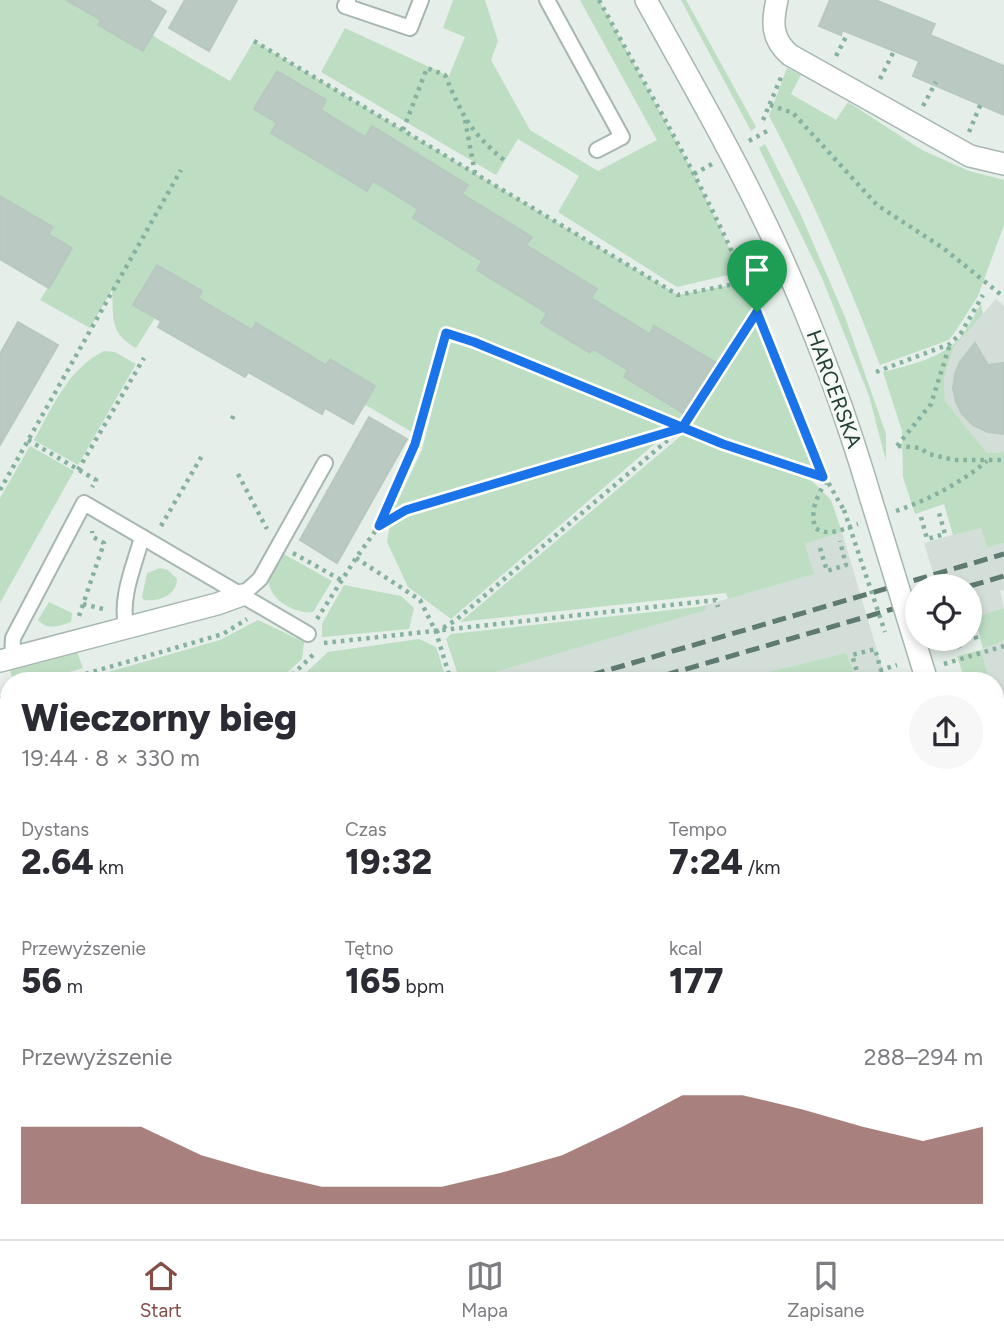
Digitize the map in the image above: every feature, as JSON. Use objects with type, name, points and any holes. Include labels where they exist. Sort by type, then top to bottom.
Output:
[{"type":"street","name":"HARCERSKA","points":[[646,0],[731,152],[770,232],[823,356],[872,499],[924,672]]},
{"type":"street","points":[[777,0],[774,35],[790,55],[970,156],[1004,164]]},
{"type":"street","points":[[6,659],[217,604],[242,595]]},
{"type":"lane","points":[[348,0],[345,6],[410,28],[421,0]]},
{"type":"lane","points":[[547,0],[622,137],[597,150]]},
{"type":"lane","points":[[242,595],[260,579],[279,549],[325,463]]},
{"type":"lane","points":[[6,659],[13,638],[84,503],[308,634]]},
{"type":"lane","points":[[126,627],[124,598],[147,540]]},
{"type":"path","points":[[599,0],[694,174],[745,282],[823,477],[844,510],[888,640]]},
{"type":"path","points":[[833,63],[847,34]]},
{"type":"path","points":[[254,41],[678,295],[745,282]]},
{"type":"path","points":[[876,88],[895,49]]},
{"type":"path","points":[[763,120],[790,55]]},
{"type":"path","points":[[403,130],[427,68],[445,75],[465,120],[475,174]]},
{"type":"path","points":[[920,113],[936,82]]},
{"type":"path","points":[[966,139],[982,101]]},
{"type":"path","points":[[769,105],[793,113],[877,205],[943,248],[1004,297]]},
{"type":"path","points":[[465,120],[487,146],[505,160]]},
{"type":"path","points":[[752,139],[769,130]]},
{"type":"path","points":[[694,174],[716,162]]},
{"type":"path","points":[[0,490],[181,170]]},
{"type":"path","points":[[876,372],[950,344],[961,333],[983,295]]},
{"type":"path","points":[[436,632],[456,620],[682,428],[757,312]]},
{"type":"path","points":[[718,607],[716,600],[323,643],[308,634],[379,526],[415,444],[446,333],[723,444],[823,477]]},
{"type":"path","points":[[950,344],[931,404],[897,446],[920,448],[929,454],[954,460],[1004,460]]},
{"type":"path","points":[[78,470],[144,358]]},
{"type":"path","points":[[232,419],[235,412]]},
{"type":"path","points":[[379,526],[406,510],[682,428]]},
{"type":"path","points":[[28,440],[96,480],[84,503],[93,537],[104,543],[76,625]]},
{"type":"path","points":[[147,540],[203,454]]},
{"type":"path","points":[[238,474],[279,549],[341,580]]},
{"type":"path","points":[[921,517],[927,539],[945,534],[939,513]]},
{"type":"path","points":[[820,548],[827,571],[846,565],[840,541]]},
{"type":"path","points":[[356,558],[420,600],[436,632],[448,672]]},
{"type":"path","points":[[92,672],[223,634],[265,608]]},
{"type":"path","points":[[295,672],[323,643]]},
{"type":"path","points":[[857,672],[852,656],[875,649],[881,670],[897,665]]},
{"type":"path","points":[[892,652],[899,672]]},
{"type":"shaded area","points":[[996,299],[1004,306],[1004,452],[987,453],[945,401],[944,378],[954,347]]},
{"type":"shaded area","points":[[981,527],[987,548],[1004,543],[1004,590],[1000,591],[1004,608],[982,615],[982,574],[933,574],[924,543]]},
{"type":"shaded area","points":[[842,532],[883,672],[854,672],[848,658],[800,672],[473,672],[813,574],[805,544]]},
{"type":"shaded area","points":[[1004,641],[1004,672],[987,672],[982,650]]},
{"type":"green space","points":[[0,0],[108,0],[158,39],[230,81],[254,41],[678,295],[745,282],[757,312],[682,428],[446,334],[417,435],[369,407],[134,305],[155,318],[136,348],[121,337],[117,330],[113,317],[112,290],[90,328],[40,300],[63,264],[0,227]]},
{"type":"green space","points":[[453,0],[485,0],[498,41],[491,60],[530,130],[598,171],[657,140],[580,0],[599,0],[694,174],[741,272],[677,287],[558,212],[579,176],[518,139],[496,175],[321,72],[345,28],[449,76],[465,37],[443,28]]},
{"type":"green space","points":[[681,0],[686,0],[756,127],[751,131]]},
{"type":"green space","points":[[787,68],[801,75],[791,94],[836,120],[848,102],[922,150],[969,171],[1004,180],[1004,225],[978,296],[949,340],[880,365],[828,239],[769,116]]},
{"type":"green space","points":[[765,144],[801,215],[845,317],[886,434],[886,461],[869,396],[822,278],[759,148]]},
{"type":"green space","points":[[981,304],[983,314],[954,347],[944,378],[945,401],[987,453],[1004,452],[1004,543],[987,548],[981,528],[953,535],[944,504],[915,514],[903,477],[902,431],[883,372],[924,360],[952,345],[963,334]]},
{"type":"green space","points":[[757,321],[812,467],[691,426]]},
{"type":"green space","points":[[449,342],[471,347],[666,428],[658,441],[451,619],[408,587],[387,542],[392,513],[422,450]]},
{"type":"green space","points":[[104,351],[115,352],[136,364],[78,465],[34,440],[71,378]]},
{"type":"green space","points":[[683,434],[809,478],[831,500],[842,532],[805,544],[814,574],[728,599],[726,593],[460,622]]},
{"type":"green space","points":[[30,446],[74,471],[0,603],[0,498]]},
{"type":"green space","points":[[282,553],[332,581],[313,612],[291,608],[272,593],[269,578]]},
{"type":"green space","points":[[160,568],[168,570],[177,579],[174,589],[161,598],[144,600],[142,597],[147,573]]},
{"type":"green space","points":[[344,585],[401,596],[414,608],[409,629],[322,637],[322,624]]},
{"type":"green space","points":[[49,602],[72,613],[71,622],[49,627],[38,620]]},
{"type":"green space","points":[[706,606],[706,610],[495,672],[457,672],[446,639],[451,634]]},
{"type":"green space","points":[[1004,608],[1004,641],[983,649],[982,615]]},
{"type":"green space","points":[[258,620],[304,642],[302,659],[288,672],[108,672],[220,640]]},
{"type":"green space","points":[[419,639],[436,647],[444,672],[307,672],[328,652]]},
{"type":"green space","points":[[981,651],[987,672],[962,672],[957,656]]},
{"type":"green space","points":[[77,652],[83,668],[69,672],[11,672],[10,669]]},
{"type":"green space","points":[[846,653],[854,672],[769,672]]},
{"type":"building","points":[[66,0],[148,0],[166,11],[143,51],[98,25],[101,20]]},
{"type":"building","points":[[185,0],[237,0],[209,51],[169,28]]},
{"type":"building","points":[[830,0],[875,0],[935,24],[930,35],[1004,66],[1004,115],[913,76],[919,61],[842,30],[841,35],[819,26]]},
{"type":"building","points":[[277,71],[326,100],[321,110],[365,137],[372,126],[468,185],[462,194],[532,237],[526,245],[597,289],[591,298],[650,334],[654,326],[715,362],[685,414],[624,377],[628,370],[593,349],[590,353],[541,323],[547,313],[477,270],[482,261],[413,218],[418,209],[373,181],[367,191],[271,133],[277,123],[254,109]]},
{"type":"building","points":[[0,196],[53,227],[48,234],[72,248],[49,288],[0,259]]},
{"type":"building","points":[[157,265],[202,291],[198,298],[252,330],[256,323],[326,365],[330,359],[375,386],[353,424],[325,408],[322,414],[248,372],[245,377],[158,327],[161,321],[133,305]]},
{"type":"building","points":[[18,322],[58,345],[0,445],[0,354]]},
{"type":"building","points":[[975,343],[988,365],[1004,363],[1004,434],[988,432],[973,425],[962,414],[956,402],[953,388],[955,374],[960,362]]},
{"type":"building","points":[[369,417],[407,439],[337,563],[300,540]]},
{"type":"railway","points":[[602,672],[1004,554]]},
{"type":"railway","points":[[982,582],[1004,576]]},
{"type":"railway","points":[[676,672],[905,605]]},
{"type":"route","points":[[757,312],[682,428],[406,510],[379,526],[415,444],[446,333],[474,342],[682,428],[723,444],[823,477],[757,312]]}]
